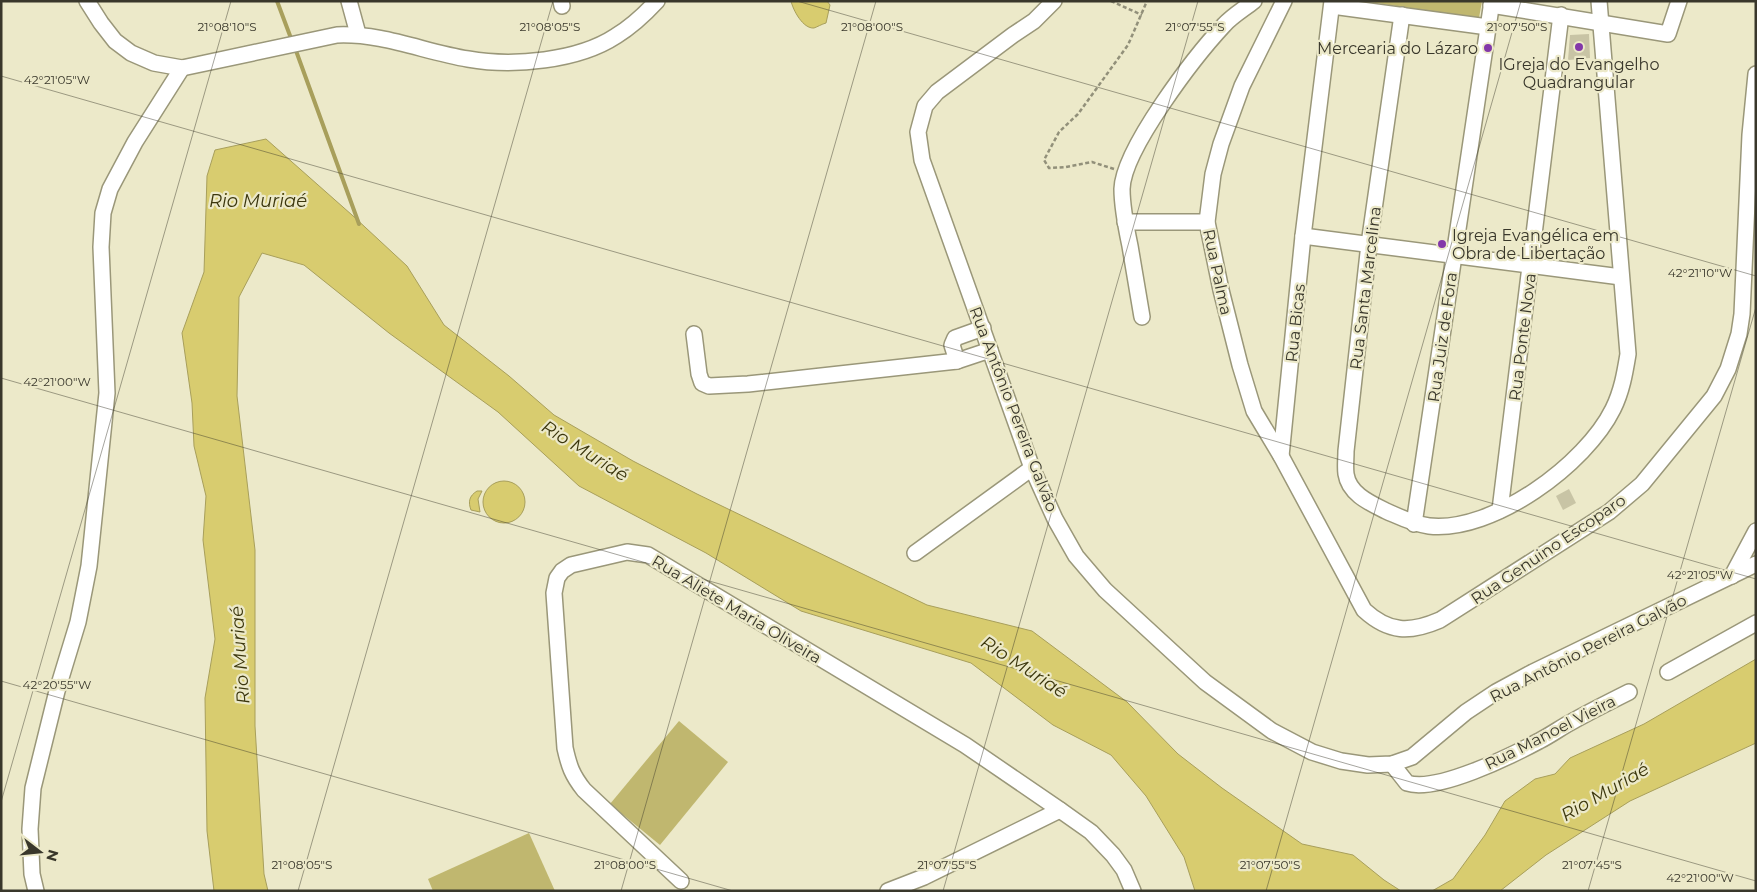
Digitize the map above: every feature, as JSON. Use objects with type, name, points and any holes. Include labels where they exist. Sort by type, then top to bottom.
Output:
[{"type":"street","points":[[87,1],[115,41],[131,53],[154,63],[182,68],[337,35],[358,34],[469,59],[510,62],[555,59],[588,49],[616,37],[646,13],[657,1]]},
{"type":"street","points":[[349,1],[358,34]]},
{"type":"street","name":"Rua Antônio Pereira Galvão","points":[[1054,1],[1034,21],[937,92],[925,106],[919,126],[919,144],[922,160],[1032,468],[1055,519],[1076,556],[1104,590],[1205,682],[1272,731],[1312,752],[1341,761],[1359,764],[1392,764],[1412,756],[1466,712],[1496,692],[1533,672],[1756,564]]},
{"type":"street","points":[[1142,317],[1126,222],[1122,188],[1125,173],[1141,140],[1160,108],[1190,66],[1226,23],[1254,1]]},
{"type":"street","name":"Rua Palma","points":[[1282,456],[1254,411],[1220,290],[1207,222],[1213,174],[1221,144],[1242,86],[1284,1]]},
{"type":"street","points":[[1414,524],[1431,526],[1469,522],[1500,510],[1536,490],[1570,463],[1597,432],[1613,409],[1625,375],[1628,354],[1599,1]]},
{"type":"street","points":[[1491,3],[1668,34],[1679,1]]},
{"type":"street","name":"Rua Juiz de Fora","points":[[1414,524],[1491,3]]},
{"type":"street","points":[[1332,4],[1488,26]]},
{"type":"street","name":"Rua Bicas","points":[[1282,456],[1303,236],[1332,4]]},
{"type":"street","name":"Rua Santa Marcelina","points":[[1402,15],[1369,244],[1346,451],[1346,475],[1352,487],[1363,500],[1414,524]]},
{"type":"street","name":"Rua Ponte Nova","points":[[1500,510],[1561,15]]},
{"type":"street","points":[[36,891],[32,874],[30,829],[33,788],[57,692],[78,622],[89,566],[107,393],[101,247],[103,213],[110,189],[135,142],[182,68]]},
{"type":"street","name":"Rua Genuino Escoparo","points":[[1282,456],[1353,593],[1364,610],[1375,621],[1406,630],[1429,625],[1440,620],[1608,512],[1642,484],[1714,396],[1728,369],[1739,334],[1742,314],[1756,74]]},
{"type":"street","points":[[1126,222],[1207,222]]},
{"type":"street","points":[[1303,236],[1622,277]]},
{"type":"street","points":[[957,361],[952,345],[954,338],[982,328]]},
{"type":"street","points":[[694,334],[699,374],[702,383],[708,386],[796,379],[957,361],[990,350]]},
{"type":"street","points":[[915,554],[1032,468]]},
{"type":"street","points":[[1732,576],[1756,531]]},
{"type":"street","name":"Rua Aliete Maria Oliveira","points":[[681,881],[584,790],[574,777],[569,765],[565,748],[554,594],[562,571],[572,565],[627,552],[648,555],[965,746],[1060,810],[1091,832],[1113,855],[1124,870],[1133,891]]},
{"type":"street","points":[[1668,672],[1756,623]]},
{"type":"street","name":"Rua Manoel Vieira","points":[[1392,764],[1407,783],[1423,786],[1442,783],[1496,762],[1540,741],[1575,719],[1629,692]]},
{"type":"street","points":[[888,891],[924,877],[1060,810]]},
{"type":"path","points":[[1111,1],[1142,15]]},
{"type":"path","points":[[1125,173],[1092,162],[1050,168],[1044,160],[1059,132],[1078,114],[1128,45],[1147,1]]},
{"type":"shaded area","points":[[1362,1],[1482,1],[1479,18]]},
{"type":"shaded area","points":[[679,721],[728,762],[660,845],[610,804]]},
{"type":"shaded area","points":[[529,833],[555,891],[433,891],[428,879]]},
{"type":"water","points":[[791,1],[827,1],[830,5],[826,23],[814,28],[806,25],[796,14]]},
{"type":"water","name":"Rio Muriaé","points":[[266,139],[407,266],[444,325],[509,376],[554,415],[633,461],[697,494],[927,605],[1032,631],[1127,702],[1178,754],[1222,788],[1302,844],[1353,855],[1401,891],[1195,891],[1184,857],[1146,796],[1111,755],[1053,725],[971,663],[801,611],[706,553],[579,486],[498,412],[389,333],[304,265],[262,253],[239,297],[237,396],[255,550],[255,726],[264,874],[268,891],[214,891],[207,831],[205,698],[215,639],[203,540],[206,496],[194,446],[192,403],[182,333],[204,272],[207,176],[215,150]]},
{"type":"water","points":[[508,481],[516,484],[522,490],[525,502],[522,514],[516,520],[500,523],[492,520],[486,514],[483,498],[486,490],[492,484]]},
{"type":"water","points":[[477,491],[482,491],[478,499],[480,512],[471,510],[470,504],[471,497]]},
{"type":"water","name":"Rio Muriaé","points":[[1756,659],[1756,743],[1630,801],[1546,855],[1500,891],[1432,891],[1453,879],[1485,835],[1505,801],[1535,779],[1555,774],[1570,758],[1644,724]]},
{"type":"building","name":"IGreja do Evangelho Quadrangular","points":[[1589,34],[1590,58],[1568,60],[1570,35]]},
{"type":"building","points":[[1569,489],[1576,503],[1563,510],[1556,496]]},
{"type":"waterway","points":[[277,1],[292,41]]},
{"type":"waterway","points":[[295,48],[359,224]]},
{"type":"place","name":"IGreja do Evangelho Quadrangular","points":[[1579,47]]},
{"type":"place","name":"Mercearia do Lázaro","points":[[1488,48]]},
{"type":"place","name":"Igreja Evangélica em Obra de Libertação","points":[[1442,244]]}]
